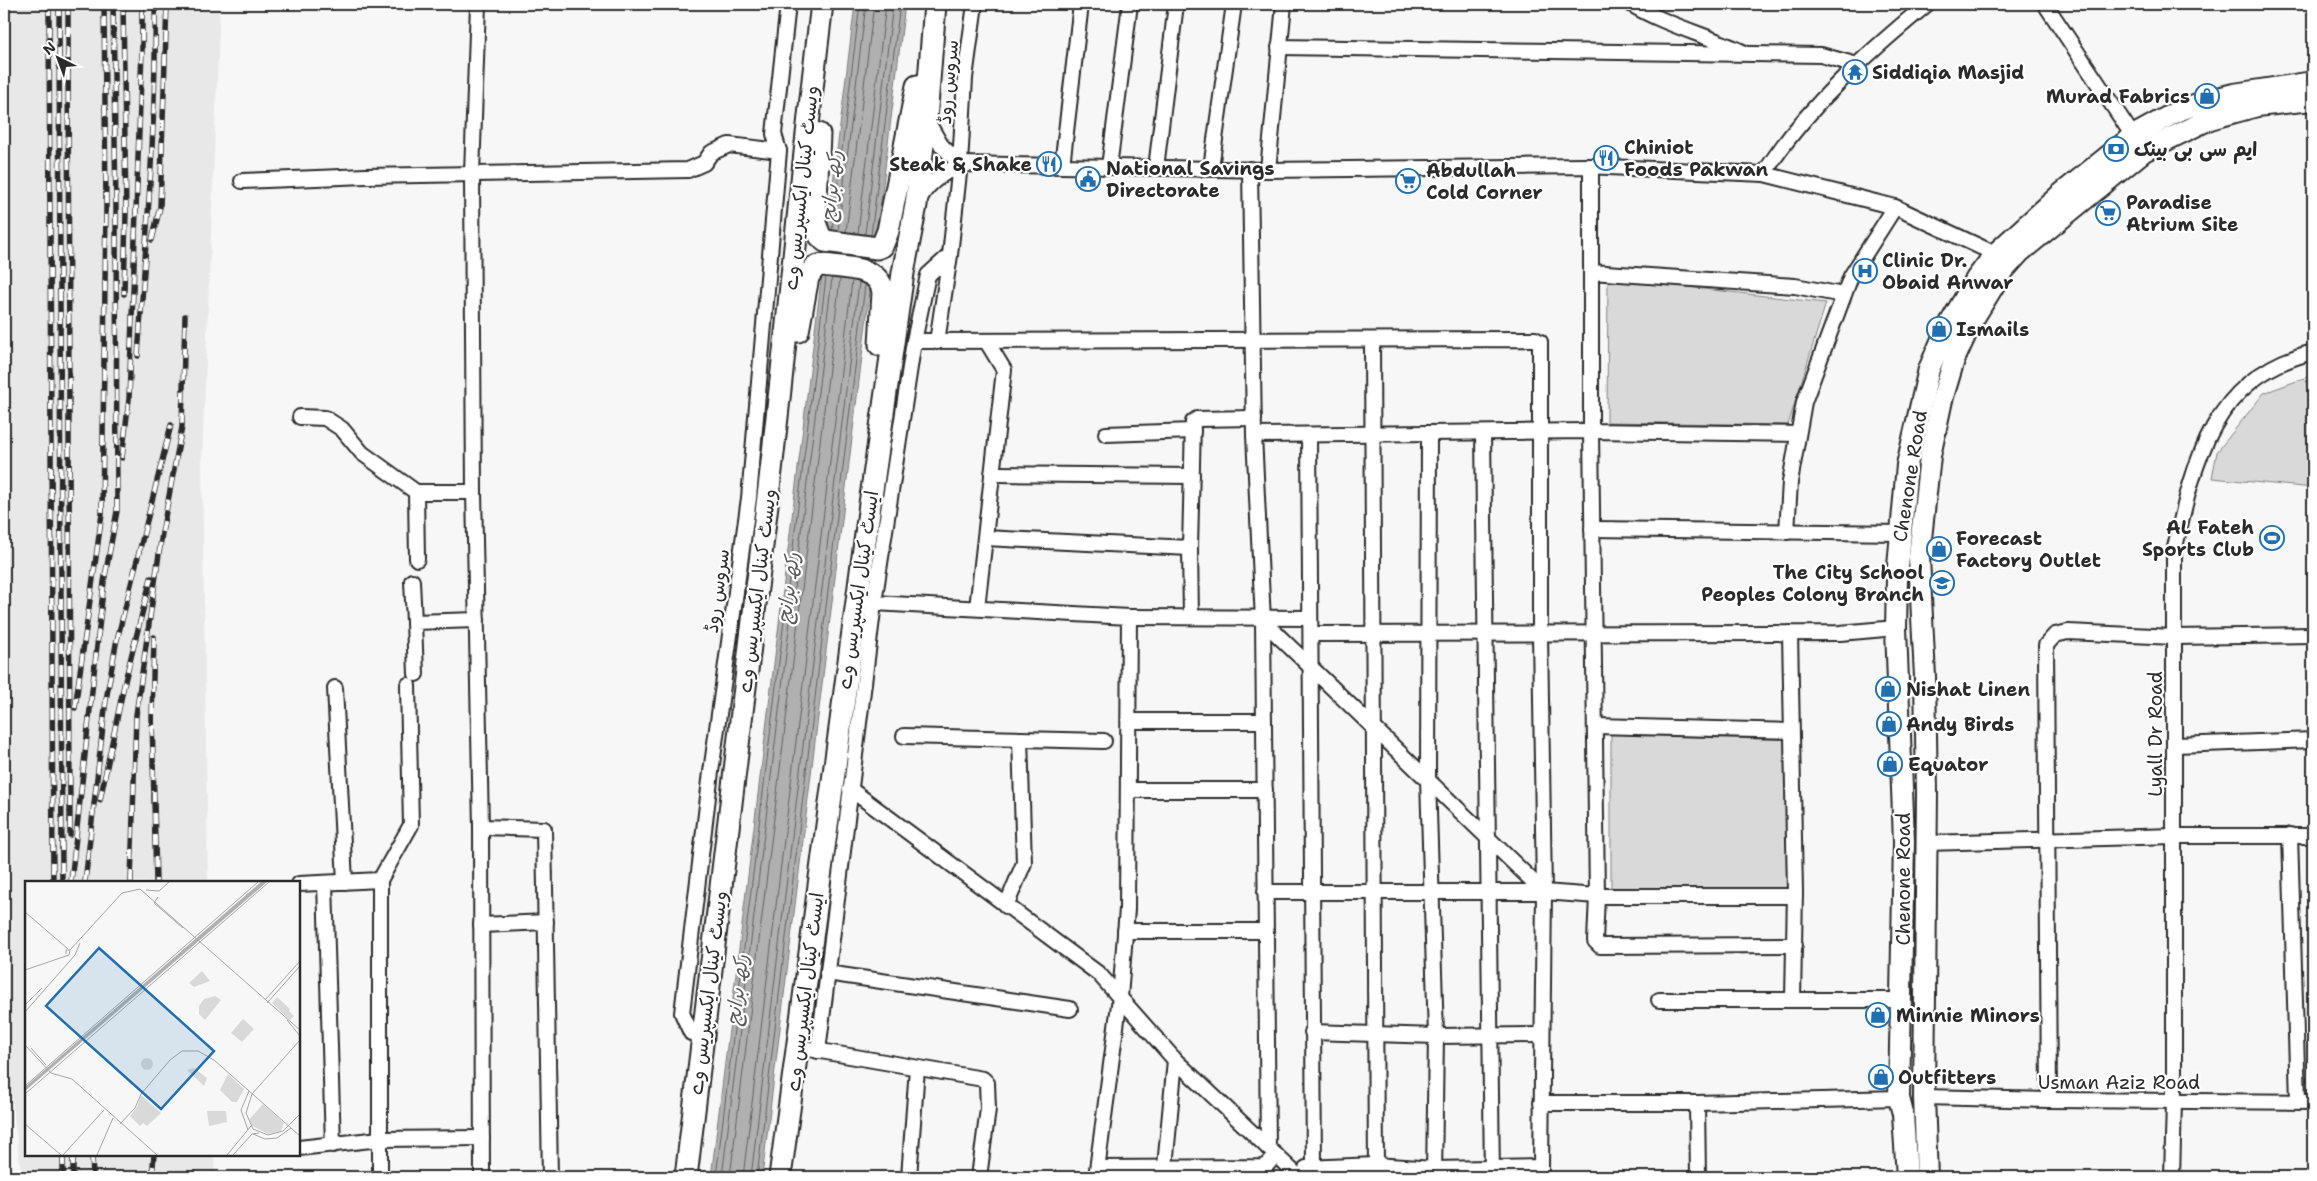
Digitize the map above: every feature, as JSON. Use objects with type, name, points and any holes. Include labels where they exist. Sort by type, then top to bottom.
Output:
[{"type":"main road","points":[[824,4],[815,216],[817,230],[825,241],[876,248],[882,246],[888,231],[934,4]]},
{"type":"main road","name":"ویسٹ کینال ایکسپریس وے","points":[[686,1177],[716,916],[770,486],[794,239],[824,4]]},
{"type":"main road","name":"ایسٹ کینال ایکسپریس وے","points":[[780,1177],[808,1049],[870,504],[903,273],[916,206],[926,119],[934,4]]},
{"type":"main road","points":[[770,486],[808,277],[816,267],[822,265],[872,273],[882,283],[883,292],[870,504]]},
{"type":"main road","points":[[673,1177],[691,1033],[716,916]]},
{"type":"main road","points":[[791,1177],[808,1049]]},
{"type":"street","points":[[478,4],[472,174],[474,492],[481,827],[482,1177]]},
{"type":"street","name":"سروس روڈ","points":[[691,1033],[682,1012],[710,782],[749,498],[779,151],[774,134],[788,4]]},
{"type":"street","name":"سروس روڈ","points":[[937,342],[950,255],[960,164],[966,78],[975,4]]},
{"type":"street","points":[[1062,166],[1081,4]]},
{"type":"street","points":[[1109,167],[1130,4]]},
{"type":"street","points":[[1156,168],[1176,4]]},
{"type":"street","points":[[1211,168],[1234,4]]},
{"type":"street","points":[[1268,170],[1284,4]]},
{"type":"street","points":[[1631,4],[1644,12],[1714,38],[1748,54]]},
{"type":"street","points":[[1764,174],[1777,153],[1856,65],[1927,4]]},
{"type":"street","points":[[2046,4],[2133,136]]},
{"type":"street","points":[[1279,46],[1821,55],[1856,65]]},
{"type":"street","name":"Chenone Road","points":[[1927,1177],[1924,1097],[1925,677],[1920,557],[1930,456],[1942,400],[1954,360],[2003,258],[2060,194],[2133,136],[2180,110],[2206,101],[2234,94],[2313,82]]},
{"type":"street","name":"Chenone Road","points":[[1907,1177],[1904,1114],[1900,1098],[1904,842],[1896,628],[1900,533],[1907,465],[1929,369],[1946,330],[1976,279],[2003,258],[2031,242],[2144,151],[2171,136],[2210,119],[2257,106],[2313,100]]},
{"type":"street","points":[[926,119],[942,145],[960,164]]},
{"type":"street","points":[[242,181],[688,170],[704,163],[711,153],[729,145],[779,151]]},
{"type":"street","points":[[916,206],[924,191],[933,181],[960,164],[1268,170],[1590,166],[1764,174],[1895,207],[2003,258]]},
{"type":"street","points":[[1590,166],[1592,272],[1591,431],[1597,896],[1595,942],[1600,946],[1795,945]]},
{"type":"street","points":[[1129,617],[1127,909],[1120,997],[1097,1172],[1265,1172],[1272,1152],[1265,931],[1263,619],[1254,435],[1250,169]]},
{"type":"street","points":[[1786,532],[1790,482],[1804,402],[1851,276],[1895,207]]},
{"type":"street","points":[[950,255],[928,275],[914,341],[874,603],[827,973],[808,1049],[983,1079],[987,1084],[988,1109],[979,1177]]},
{"type":"street","points":[[1592,272],[1795,286],[1844,295]]},
{"type":"street","points":[[850,788],[1099,974],[1175,1060],[1295,1173],[1314,1167],[1434,1173],[1541,1172],[1540,1103],[1544,892],[1540,634],[1540,342],[1535,339],[914,341]]},
{"type":"street","points":[[1372,341],[1375,1171]]},
{"type":"street","points":[[977,608],[1004,370],[988,342]]},
{"type":"street","name":"Lyall Dr Road","points":[[2172,1177],[2174,1101],[2174,552],[2186,501],[2203,448],[2216,422],[2231,400],[2253,378],[2270,367],[2313,352]]},
{"type":"street","points":[[300,417],[325,418],[342,429],[362,453],[416,492],[474,492]]},
{"type":"street","points":[[1191,617],[1190,548],[1194,419],[1254,418]]},
{"type":"street","points":[[1106,434],[1193,430]]},
{"type":"street","points":[[1254,435],[1429,435],[1591,431],[1798,434]]},
{"type":"street","points":[[1483,433],[1492,1172]]},
{"type":"street","points":[[1309,435],[1310,618],[1312,634],[1311,892],[1314,1167]]},
{"type":"street","points":[[1429,435],[1428,779],[1436,1036],[1434,1173]]},
{"type":"street","points":[[992,474],[1192,476]]},
{"type":"street","points":[[416,492],[417,559]]},
{"type":"street","points":[[1592,530],[1900,533]]},
{"type":"street","points":[[985,538],[1190,548]]},
{"type":"street","points":[[380,1177],[380,880],[411,825],[414,622],[412,581]]},
{"type":"street","points":[[874,603],[1129,617],[1310,618]]},
{"type":"street","points":[[1263,619],[1544,892]]},
{"type":"street","points":[[414,622],[477,620]]},
{"type":"street","points":[[1312,634],[1840,633],[1896,628]]},
{"type":"street","points":[[2050,1100],[2046,645],[2055,635],[2068,632],[2174,636],[2313,635]]},
{"type":"street","points":[[1790,633],[1795,896],[1793,999]]},
{"type":"street","points":[[335,688],[345,882]]},
{"type":"street","points":[[1128,721],[1264,721]]},
{"type":"street","points":[[1594,726],[1792,730]]},
{"type":"street","points":[[904,736],[1104,741]]},
{"type":"street","points":[[1006,906],[1024,863],[1020,739]]},
{"type":"street","points":[[2175,745],[2313,740]]},
{"type":"street","points":[[1128,790],[1265,790]]},
{"type":"street","points":[[481,827],[544,828],[550,1177]]},
{"type":"street","points":[[1926,842],[2174,836],[2313,836]]},
{"type":"street","points":[[2290,836],[2298,1102]]},
{"type":"street","points":[[300,884],[380,880]]},
{"type":"street","points":[[325,883],[334,1145]]},
{"type":"street","points":[[1265,892],[1433,894],[1544,892],[1597,896],[1795,896]]},
{"type":"street","points":[[481,924],[546,922]]},
{"type":"street","points":[[1125,930],[1265,931]]},
{"type":"street","points":[[827,973],[1070,1008]]},
{"type":"street","points":[[1659,1000],[1903,1000]]},
{"type":"street","points":[[1312,1032],[1436,1036],[1542,1035]]},
{"type":"street","points":[[1164,1172],[1175,1060]]},
{"type":"street","points":[[909,1177],[917,1068]]},
{"type":"street","name":"Usman Aziz Road","points":[[1924,1097],[2313,1102]]},
{"type":"street","points":[[1540,1103],[1697,1103],[1900,1098]]},
{"type":"street","points":[[1697,1103],[1698,1177]]},
{"type":"street","points":[[300,1148],[380,1139],[482,1138]]},
{"type":"shaded area","points":[[4,4],[220,4],[202,460],[208,881],[25,881],[25,1156],[214,1156],[215,1177],[22,1177],[4,1042]]},
{"type":"shaded area","points":[[1608,278],[1826,303],[1788,425],[1607,422]]},
{"type":"shaded area","points":[[2313,375],[2313,488],[2212,478],[2217,452],[2264,393]]},
{"type":"shaded area","points":[[1611,731],[1792,736],[1795,891],[1611,892]]},
{"type":"water","name":"رکھ برانچ","points":[[855,4],[905,4],[762,1177],[711,1177]]},
{"type":"railway","points":[[49,4],[53,881]]},
{"type":"railway","points":[[59,4],[62,881]]},
{"type":"railway","points":[[68,4],[70,835]]},
{"type":"railway","points":[[75,708],[102,514],[106,207],[104,4]]},
{"type":"railway","points":[[71,881],[104,582],[117,511],[113,4]]},
{"type":"railway","points":[[123,4],[126,212],[124,294]]},
{"type":"railway","points":[[122,458],[129,399],[142,51],[142,4]]},
{"type":"railway","points":[[138,356],[153,136],[155,4]]},
{"type":"railway","points":[[152,240],[160,207],[167,4]]},
{"type":"railway","points":[[131,881],[136,715],[162,533],[182,427],[185,316]]},
{"type":"railway","points":[[85,881],[106,700],[116,644],[171,425]]},
{"type":"railway","points":[[100,800],[124,685],[151,578]]},
{"type":"railway","points":[[154,637],[152,718],[156,881]]},
{"type":"railway","points":[[63,1156],[63,1177]]},
{"type":"railway","points":[[73,1156],[73,1177]]},
{"type":"railway","points":[[92,1156],[93,1177]]},
{"type":"railway","points":[[152,1177],[154,1156]]},
{"type":"place","name":"Siddiqia Masjid","points":[[1855,72]]},
{"type":"place","name":"Murad Fabrics","points":[[2207,96]]},
{"type":"place","name":"ایم سی بی بینک","points":[[2116,149]]},
{"type":"place","name":"Chiniot Foods Pakwan","points":[[1606,158]]},
{"type":"place","name":"Steak & Shake","points":[[1049,164]]},
{"type":"place","name":"National Savings Directorate","points":[[1088,179]]},
{"type":"place","name":"Abdullah Cold Corner","points":[[1408,181]]},
{"type":"place","name":"Paradise Atrium Site","points":[[2108,213]]},
{"type":"place","name":"Clinic Dr. Obaid Anwar","points":[[1865,271]]},
{"type":"place","name":"Ismails","points":[[1939,329]]},
{"type":"place","name":"AL Fateh Sports Club","points":[[2272,538]]},
{"type":"place","name":"Forecast Factory Outlet","points":[[1939,549]]},
{"type":"place","name":"The City School Peoples Colony Branch","points":[[1942,583]]},
{"type":"place","name":"Nishat Linen","points":[[1888,689]]},
{"type":"place","name":"Andy Birds","points":[[1889,724]]},
{"type":"place","name":"Equator","points":[[1890,764]]},
{"type":"place","name":"Minnie Minors","points":[[1878,1015]]},
{"type":"place","name":"Outfitters","points":[[1881,1077]]}]
